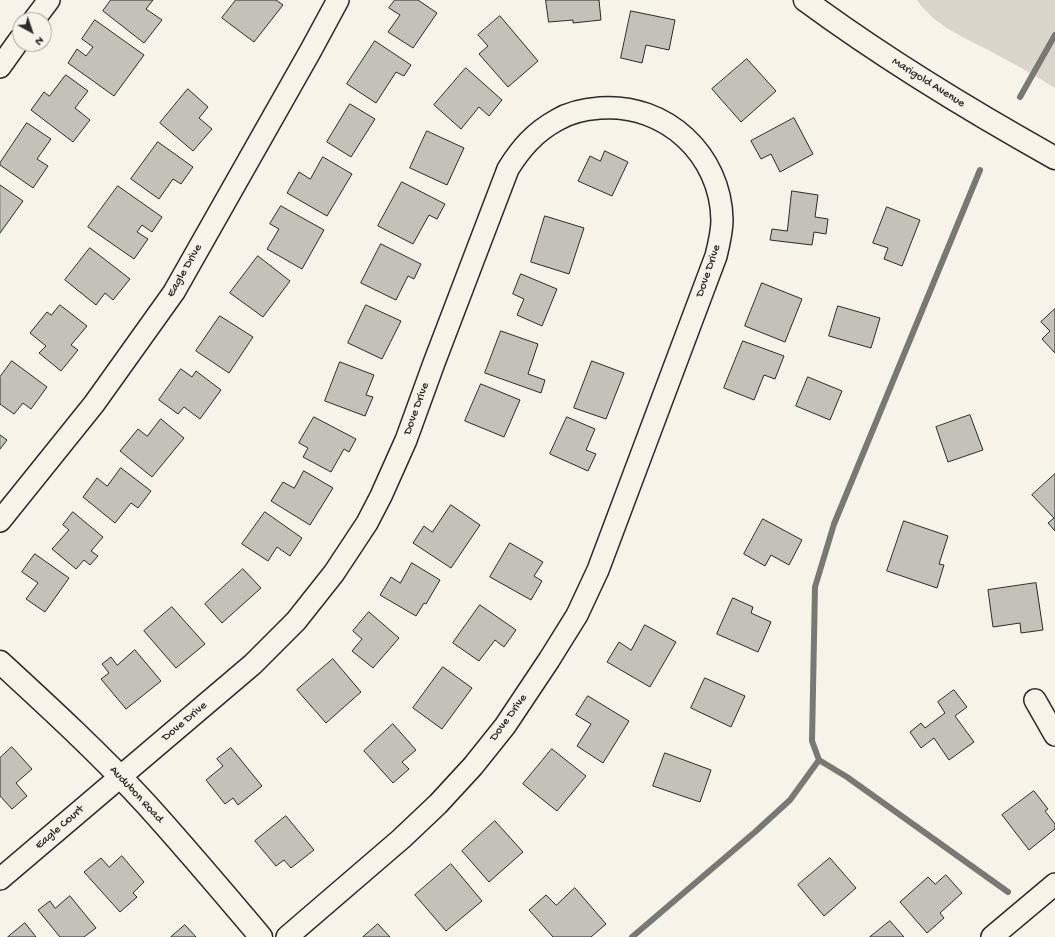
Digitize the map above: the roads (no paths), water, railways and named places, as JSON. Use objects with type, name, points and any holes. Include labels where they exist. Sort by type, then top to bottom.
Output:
[{"type":"street","points":[[40,12],[49,0]]},
{"type":"street","name":"Eagle Drive","points":[[0,521],[94,404],[174,292],[338,0]]},
{"type":"street","name":"Marigold Avenue","points":[[806,0],[868,45],[931,86],[1055,158]]},
{"type":"street","points":[[0,67],[12,51]]},
{"type":"street","name":"Dove Drive","points":[[119,777],[276,643],[316,598],[334,574],[367,523],[382,496],[406,440],[508,169],[517,154],[529,140],[542,128],[574,112],[609,107],[627,108],[644,113],[666,123],[690,140],[710,169],[717,186],[721,203],[722,221],[716,256],[601,563],[577,615],[505,726],[473,766],[438,804],[401,839],[287,937]]},
{"type":"street","name":"Audubon Road","points":[[0,662],[57,715],[119,777],[201,866],[261,937]]},
{"type":"street","points":[[1035,700],[1055,735]]},
{"type":"street","name":"Eagle Court","points":[[0,879],[119,777]]},
{"type":"street","points":[[992,937],[1055,884]]},
{"type":"waterway","points":[[1020,97],[1055,35]]},
{"type":"waterway","points":[[980,170],[834,524],[815,587],[812,741],[819,760],[847,777],[1008,892]]},
{"type":"waterway","points":[[632,937],[755,832],[790,800],[819,760]]}]
